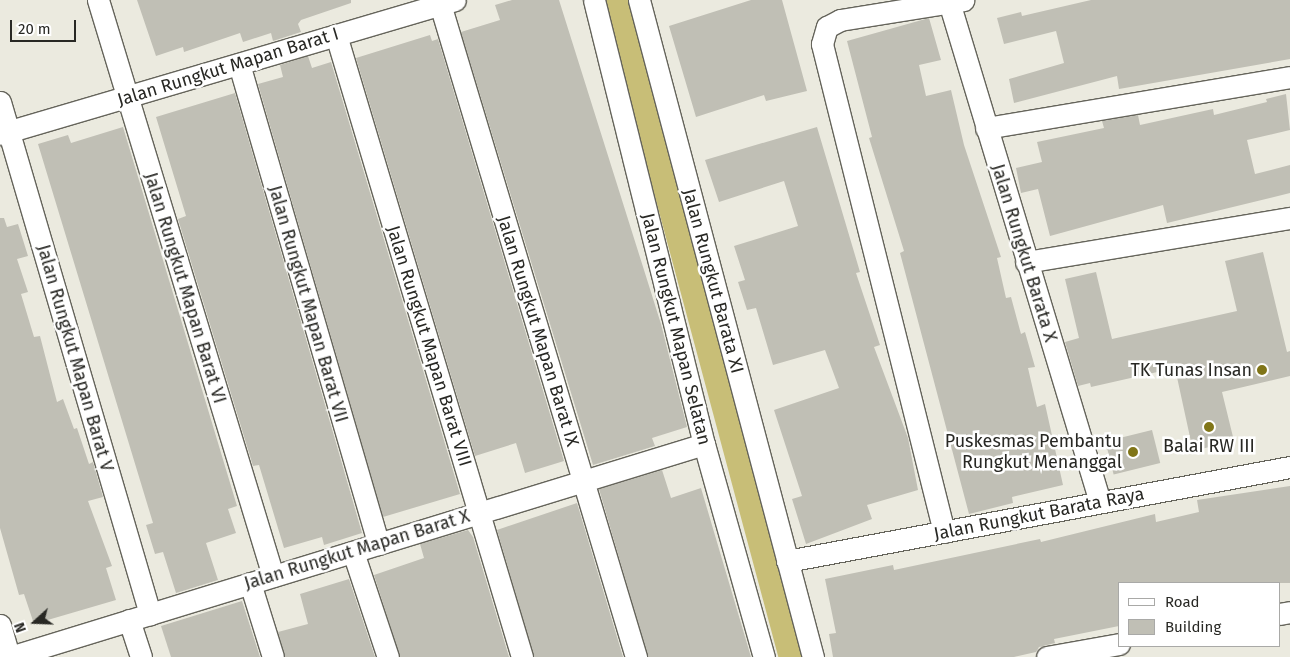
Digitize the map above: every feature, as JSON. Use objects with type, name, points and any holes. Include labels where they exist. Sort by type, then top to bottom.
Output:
[{"type":"street","name":"Jalan Rungkut Mapan Barat VI","points":[[98,0],[273,576]]},
{"type":"street","name":"Jalan Rungkut Mapan Selatan","points":[[594,0],[704,444],[764,657]]},
{"type":"street","name":"Jalan Rungkut Barata XI","points":[[640,0],[813,657]]},
{"type":"street","points":[[944,532],[822,44],[827,27],[840,20],[956,1]]},
{"type":"street","name":"Jalan Rungkut Barata X","points":[[956,1],[986,128],[1100,502]]},
{"type":"street","name":"Jalan Rungkut Mapan Barat I","points":[[4,133],[448,2]]},
{"type":"street","name":"Jalan Rungkut Mapan Barat IX","points":[[448,2],[583,481],[636,657]]},
{"type":"street","name":"Jalan Rungkut Mapan Barat VIII","points":[[336,35],[522,657]]},
{"type":"street","name":"Jalan Rungkut Mapan Barat VII","points":[[239,64],[378,544]]},
{"type":"street","points":[[986,128],[1290,77]]},
{"type":"street","name":"Jalan Rungkut Mapan Barat V","points":[[0,102],[4,133],[150,614]]},
{"type":"street","points":[[1026,262],[1290,218]]},
{"type":"street","name":"Jalan Rungkut Mapan Barat X","points":[[10,657],[704,444]]},
{"type":"street","name":"Jalan Rungkut Barata Raya","points":[[788,561],[1290,467]]},
{"type":"street","points":[[353,552],[388,657]]},
{"type":"street","points":[[250,583],[273,657]]},
{"type":"street","points":[[130,620],[141,657]]},
{"type":"street","points":[[0,626],[10,657]]},
{"type":"street","points":[[1047,657],[1118,644]]},
{"type":"building","points":[[137,0],[351,0],[351,3],[301,20],[298,24],[301,32],[273,41],[271,33],[243,42],[240,33],[184,52],[183,47],[156,56]]},
{"type":"building","points":[[512,0],[559,0],[661,324],[687,427],[652,438],[655,446],[593,465],[461,32],[500,20],[495,5]]},
{"type":"building","points":[[751,0],[782,0],[807,91],[766,101],[764,95],[696,117],[669,26]]},
{"type":"building","points":[[1091,0],[1290,0],[1290,59],[1119,89],[1117,76],[1014,103],[1009,79],[1064,63],[1056,31],[1004,44],[997,18],[1021,12],[1022,16]]},
{"type":"building","points":[[929,18],[941,60],[919,65],[926,96],[951,90],[964,145],[1001,257],[997,258],[1006,298],[1011,297],[1021,334],[1025,332],[1035,367],[1028,368],[1037,407],[1045,404],[1063,485],[1012,497],[1013,503],[969,514],[900,253],[904,251],[869,138],[872,137],[847,41]]},
{"type":"building","points":[[430,35],[432,41],[438,39],[564,461],[525,473],[516,443],[475,456],[356,58]]},
{"type":"building","points":[[308,56],[312,68],[331,62],[460,494],[383,517],[258,84],[283,77],[280,65]]},
{"type":"building","points":[[235,93],[362,533],[324,545],[322,537],[284,548],[259,465],[253,466],[178,219],[186,216],[156,117]]},
{"type":"building","points":[[1286,94],[1290,130],[1247,140],[1255,174],[1290,165],[1290,193],[1167,223],[1163,205],[1050,236],[1038,189],[1021,193],[1016,168],[1042,162],[1037,142],[1104,128],[1102,121],[1138,115],[1140,125],[1213,109],[1214,115],[1267,102],[1266,99]]},
{"type":"building","points":[[123,127],[237,506],[228,509],[236,533],[206,543],[218,580],[176,593],[163,552],[155,554],[146,525],[153,523],[38,144],[68,135],[71,143]]},
{"type":"building","points":[[817,127],[860,272],[856,273],[880,345],[874,347],[908,438],[918,490],[867,505],[872,519],[806,544],[792,499],[802,496],[774,410],[839,388],[825,350],[773,365],[756,308],[747,310],[738,282],[745,280],[734,246],[798,226],[784,181],[719,202],[705,160]]},
{"type":"building","points":[[0,218],[4,218],[7,227],[18,224],[28,256],[17,259],[28,292],[21,294],[34,337],[40,336],[57,402],[63,399],[74,429],[77,428],[89,464],[93,462],[103,497],[88,501],[112,566],[106,568],[116,600],[34,624],[24,594],[19,595],[0,528]]},
{"type":"building","points":[[1263,252],[1287,352],[1290,351],[1290,376],[1222,392],[1234,441],[1193,451],[1175,368],[1091,387],[1090,383],[1078,386],[1065,342],[1079,338],[1065,279],[1096,272],[1112,339],[1237,311],[1225,261]]},
{"type":"building","name":"Puskesmas Pembantu Rungkut Menanggal","points":[[1152,430],[1160,463],[1114,475],[1105,442]]},
{"type":"building","points":[[662,470],[671,498],[701,488],[751,657],[648,657],[599,489]]},
{"type":"building","points":[[1290,486],[1290,583],[1118,582],[1118,626],[1054,639],[1055,643],[1039,647],[1036,652],[1014,657],[833,657],[829,634],[836,633],[825,579],[893,565],[894,570],[1040,539],[1041,542],[1155,514],[1156,522],[1199,512],[1197,500]]},
{"type":"building","points":[[577,503],[623,657],[534,657],[497,530]]},
{"type":"building","points":[[468,530],[473,537],[509,657],[400,657],[374,575],[424,558],[420,544]]},
{"type":"building","points":[[349,579],[375,657],[285,657],[278,632],[308,624],[300,594]]},
{"type":"building","points":[[242,601],[260,657],[171,657],[161,626]]},
{"type":"waterway","points":[[623,0],[799,657]]},
{"type":"place","name":"TK Tunas Insan","points":[[1262,370]]},
{"type":"place","name":"Balai RW III","points":[[1209,427]]},
{"type":"place","name":"Puskesmas Pembantu Rungkut Menanggal","points":[[1133,452]]}]
